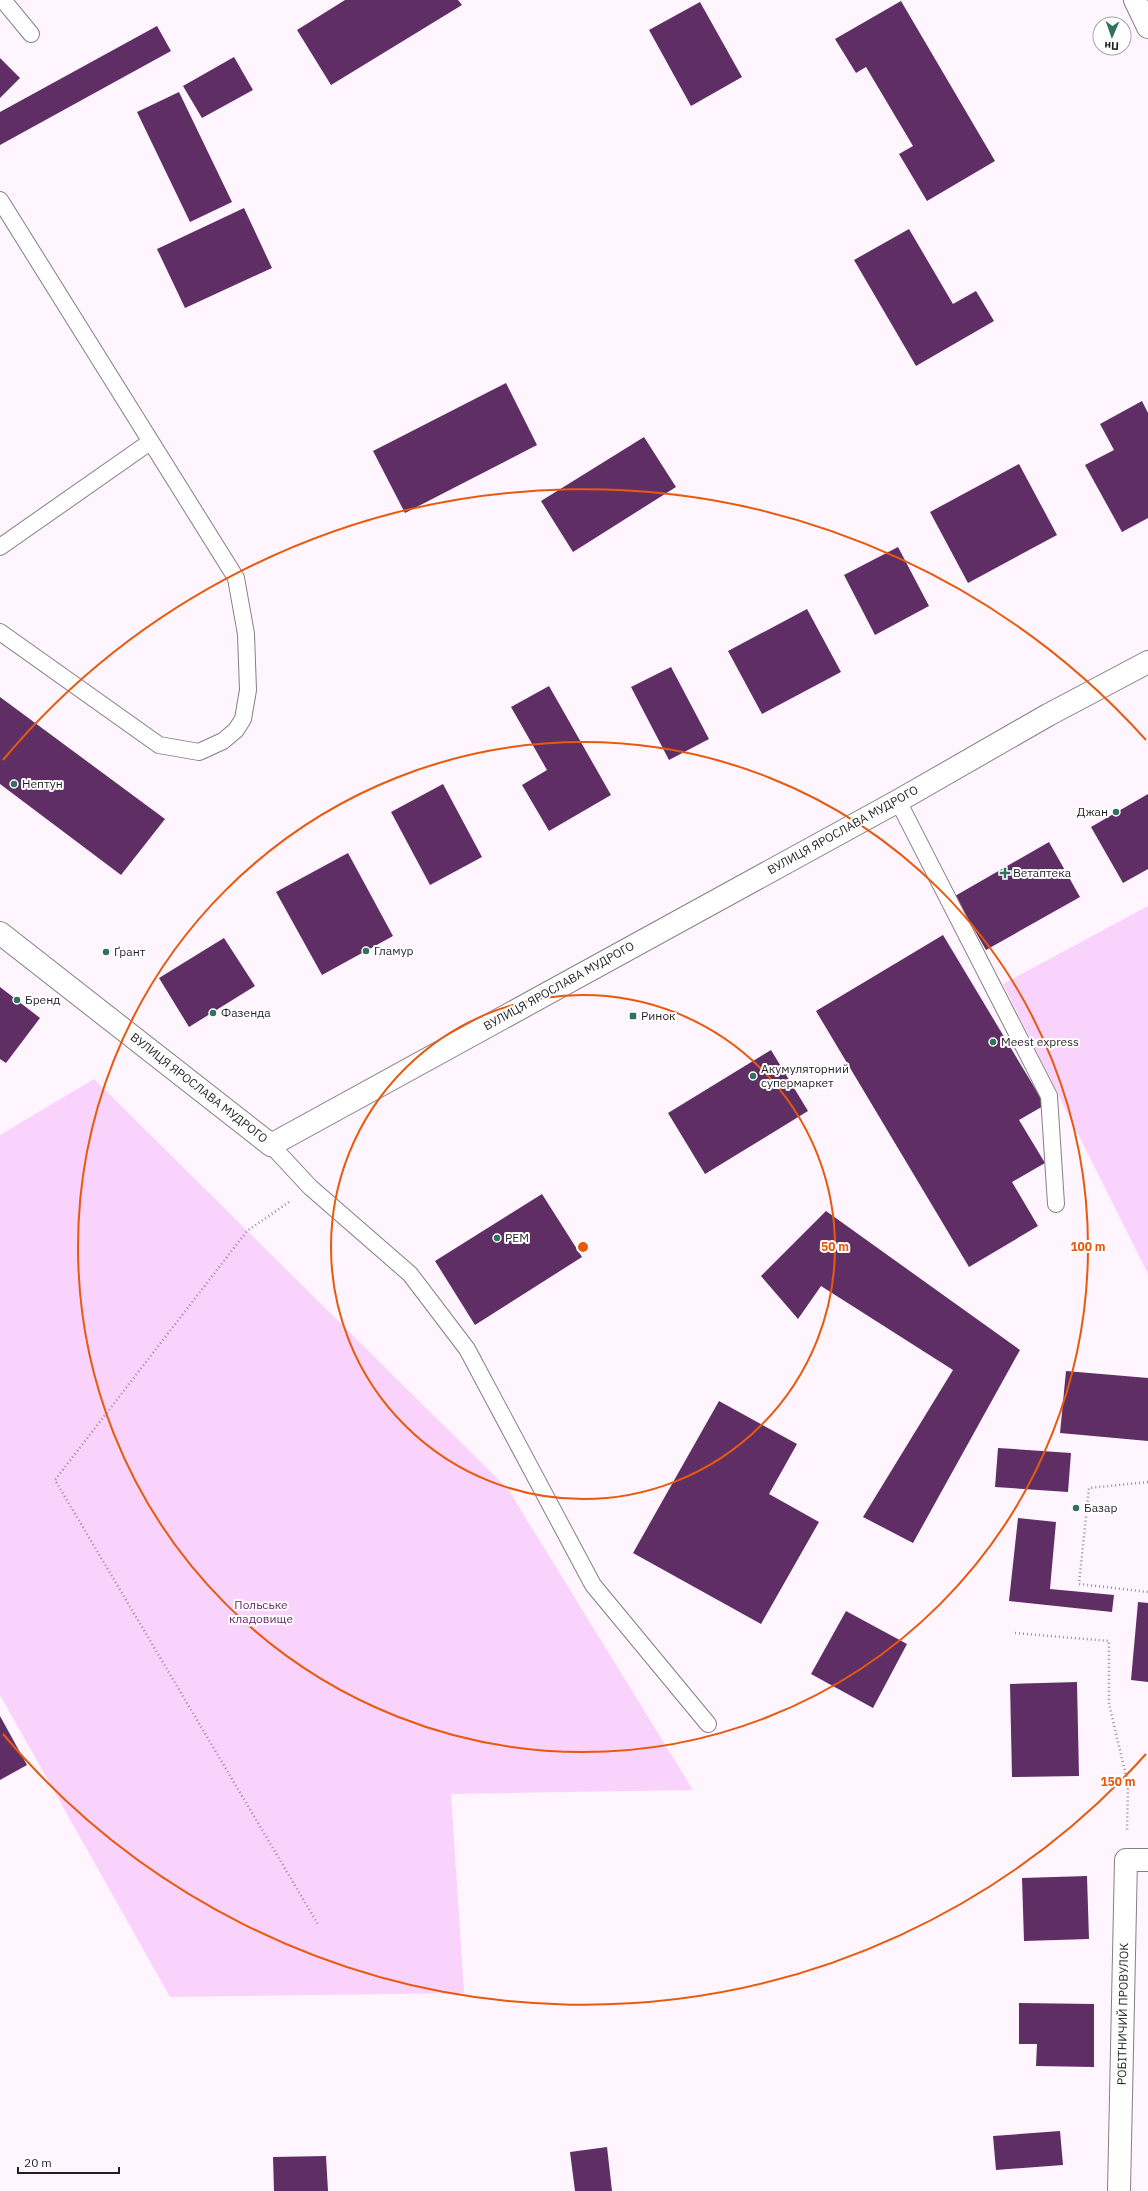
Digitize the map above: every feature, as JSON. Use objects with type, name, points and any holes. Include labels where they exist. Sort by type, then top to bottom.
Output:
[{"type":"street","points":[[1135,0],[1148,27]]},
{"type":"street","name":"ВУЛИЦЯ ЯРОСЛАВА МУДРОГО","points":[[0,933],[271,1144],[898,801],[1048,715],[1148,662]]},
{"type":"street","points":[[1126,1860],[1148,1860]]},
{"type":"street","name":"РОБІТНИЧИЙ ПРОВУЛОК","points":[[1119,2191],[1126,1860]]},
{"type":"lane","points":[[3,0],[31,34]]},
{"type":"lane","points":[[0,200],[236,578],[246,634],[248,690],[243,719],[236,730],[223,741],[199,752],[159,744],[0,632]]},
{"type":"lane","points":[[0,547],[150,442]]},
{"type":"lane","points":[[898,801],[1049,1096],[1056,1204]]},
{"type":"lane","points":[[271,1144],[310,1187],[410,1274],[468,1349],[593,1585],[708,1724]]},
{"type":"path","points":[[310,1187],[247,1231],[56,1480],[319,1926]]},
{"type":"path","points":[[1148,1482],[1089,1488],[1079,1584],[1148,1592]]},
{"type":"path","points":[[1015,1634],[1110,1641],[1109,1704],[1128,1784],[1126,1860]]},
{"type":"green space","points":[[1148,906],[1148,1274],[1003,984]]},
{"type":"green space","name":"Польське кладовище","points":[[94,1079],[508,1489],[693,1790],[451,1794],[464,1993],[170,1997],[0,1695],[0,1135]]},
{"type":"building","points":[[345,0],[458,0],[462,5],[331,85],[297,30]]},
{"type":"building","points":[[901,1],[995,161],[927,201],[899,154],[913,146],[866,67],[856,73],[835,39]]},
{"type":"building","points":[[700,2],[742,77],[691,106],[649,30]]},
{"type":"building","points":[[157,26],[171,51],[0,145],[0,112]]},
{"type":"building","points":[[234,57],[253,90],[202,118],[183,86]]},
{"type":"building","points":[[0,58],[20,78],[0,98]]},
{"type":"building","points":[[179,92],[232,202],[190,222],[137,112]]},
{"type":"building","points":[[244,208],[272,268],[185,308],[157,249]]},
{"type":"building","points":[[909,229],[953,304],[976,291],[994,321],[916,366],[854,260]]},
{"type":"building","points":[[506,383],[537,445],[405,513],[373,451]]},
{"type":"building","points":[[1142,401],[1148,413],[1148,518],[1122,532],[1085,465],[1114,450],[1100,424]]},
{"type":"building","points":[[644,437],[676,487],[573,552],[541,501]]},
{"type":"building","points":[[1019,464],[1057,535],[968,583],[930,512]]},
{"type":"building","points":[[898,547],[929,606],[875,635],[844,575]]},
{"type":"building","points":[[807,609],[841,672],[762,714],[728,651]]},
{"type":"building","points":[[671,667],[709,739],[669,760],[631,687]]},
{"type":"building","points":[[549,686],[611,795],[549,831],[522,785],[547,770],[511,707]]},
{"type":"building","points":[[0,697],[165,819],[121,875],[0,784]]},
{"type":"building","points":[[443,784],[482,857],[430,885],[391,812]]},
{"type":"building","points":[[1148,794],[1148,869],[1123,883],[1091,827]]},
{"type":"building","points":[[1049,842],[1080,897],[986,950],[955,896]]},
{"type":"building","points":[[348,853],[393,936],[322,975],[276,892]]},
{"type":"building","points":[[943,935],[1045,1105],[1019,1120],[1045,1163],[1012,1182],[1038,1226],[969,1267],[816,1011]]},
{"type":"building","points":[[224,938],[255,986],[189,1027],[159,978]]},
{"type":"building","points":[[0,987],[40,1018],[6,1063],[0,1059]]},
{"type":"building","points":[[771,1050],[808,1111],[705,1174],[668,1113]]},
{"type":"building","points":[[542,1194],[582,1257],[475,1325],[435,1261]]},
{"type":"building","points":[[826,1211],[1020,1350],[913,1543],[863,1517],[953,1370],[821,1286],[798,1319],[761,1276]]},
{"type":"building","points":[[1066,1371],[1148,1378],[1148,1441],[1060,1433]]},
{"type":"building","points":[[719,1401],[797,1444],[769,1494],[819,1522],[761,1624],[633,1553]]},
{"type":"building","points":[[998,1448],[1071,1453],[1068,1492],[995,1487]]},
{"type":"building","points":[[1018,1518],[1056,1522],[1050,1589],[1114,1595],[1112,1612],[1009,1601]]},
{"type":"building","points":[[1138,1602],[1148,1603],[1148,1682],[1131,1680]]},
{"type":"building","points":[[846,1611],[907,1644],[873,1708],[811,1674]]},
{"type":"building","points":[[1077,1682],[1079,1776],[1012,1777],[1010,1684]]},
{"type":"building","points":[[0,1716],[27,1765],[0,1780]]},
{"type":"building","points":[[1087,1876],[1089,1939],[1024,1941],[1022,1878]]},
{"type":"building","points":[[1019,2003],[1094,2004],[1094,2067],[1036,2066],[1037,2044],[1019,2044]]},
{"type":"building","points":[[1060,2131],[1063,2165],[996,2170],[993,2136]]},
{"type":"building","points":[[607,2147],[612,2191],[575,2191],[570,2152]]},
{"type":"building","points":[[326,2156],[328,2191],[274,2191],[273,2157]]},
{"type":"place","name":"Нептун","points":[[14,784]]},
{"type":"place","name":"Джан","points":[[1116,812]]},
{"type":"place","name":"Ветаптека","points":[[1005,873]]},
{"type":"place","name":"Гламур","points":[[366,951]]},
{"type":"place","name":"Ґрант","points":[[106,952]]},
{"type":"place","name":"Бренд","points":[[17,1000]]},
{"type":"place","name":"Фазенда","points":[[213,1013]]},
{"type":"place","name":"Ринок","points":[[633,1016]]},
{"type":"place","name":"Meest express","points":[[993,1042]]},
{"type":"place","name":"Акумуляторний супермаркет","points":[[753,1076]]},
{"type":"place","name":"РЕМ","points":[[497,1238]]},
{"type":"place","name":"Базар","points":[[1076,1508]]}]
